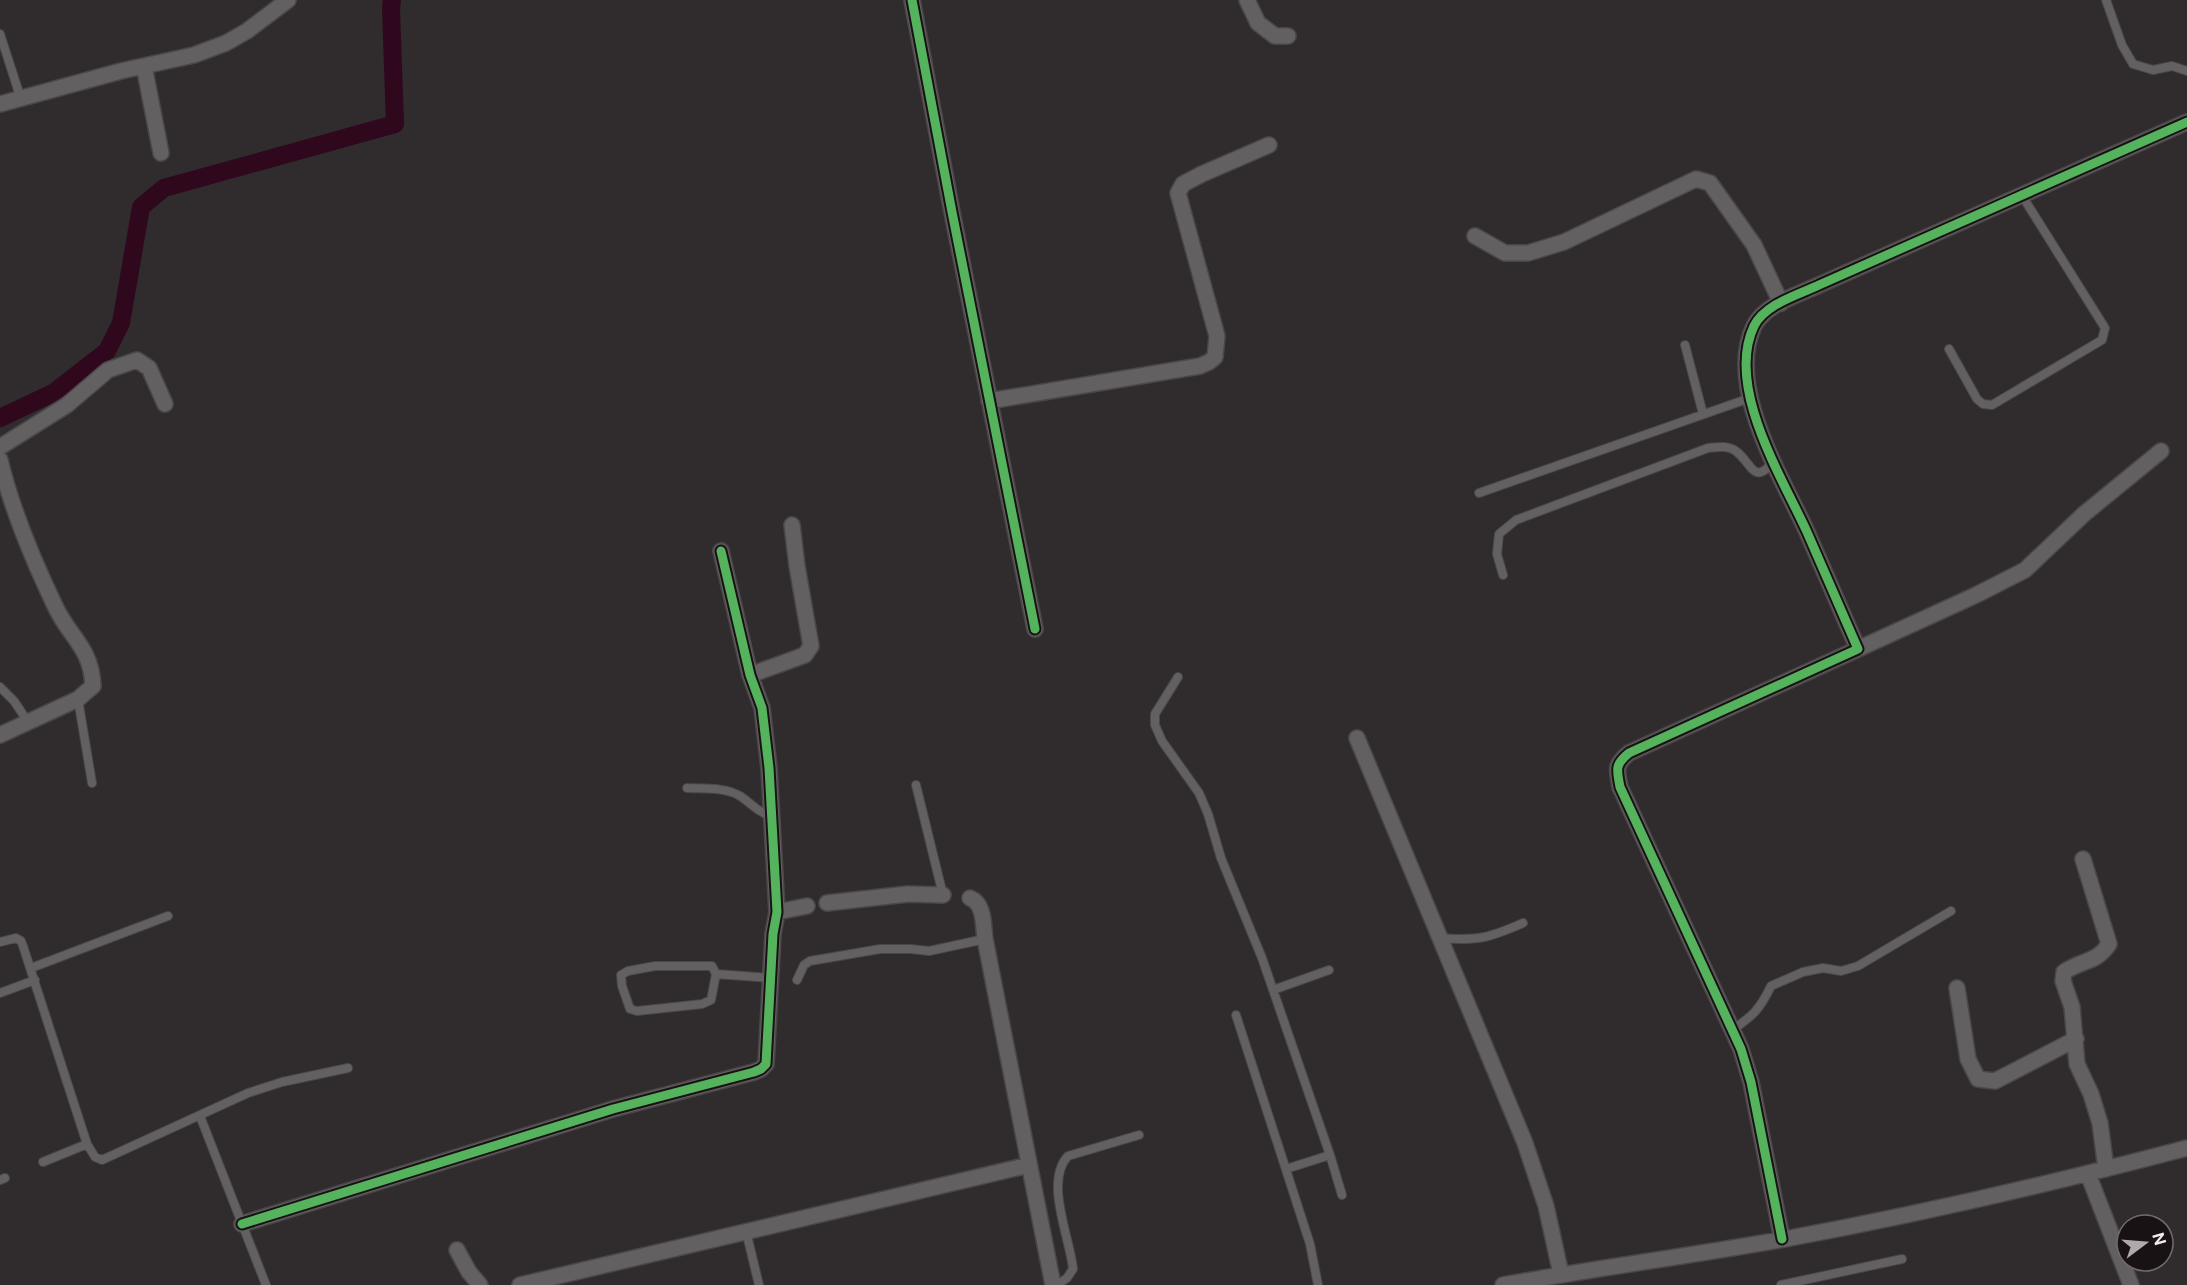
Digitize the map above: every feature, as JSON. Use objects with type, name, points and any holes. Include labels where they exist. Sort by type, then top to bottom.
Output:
[{"type":"street","points":[[912,0],[1035,629]]},
{"type":"street","points":[[1247,0],[1258,23],[1275,36],[1288,36]]},
{"type":"street","points":[[0,104],[194,55],[247,32],[284,1]]},
{"type":"street","points":[[144,66],[161,153]]},
{"type":"street","points":[[1858,649],[1806,529],[1772,463],[1750,398],[1745,356],[1755,325],[1772,308],[1781,303],[2021,194],[2187,122]]},
{"type":"street","points":[[989,401],[1209,363],[1215,357],[1217,336],[1178,193],[1183,184],[1269,145]]},
{"type":"street","points":[[1475,236],[1505,253],[1528,253],[1564,242],[1696,179],[1710,183],[1754,245],[1781,303]]},
{"type":"street","points":[[0,447],[67,405],[108,370],[137,360],[142,361],[149,368],[165,404]]},
{"type":"street","points":[[1782,1239],[1751,1082],[1741,1049],[1620,787],[1617,770],[1620,760],[1629,753],[1976,595],[2025,570],[2084,514],[2161,452]]},
{"type":"street","points":[[0,460],[16,517],[57,610],[83,647],[89,660],[93,686],[78,699],[0,735]]},
{"type":"street","points":[[750,675],[805,655],[811,646],[792,525]]},
{"type":"street","points":[[242,1224],[613,1109],[762,1069],[766,1064],[773,934],[777,912],[766,738],[762,708],[750,675],[721,550]]},
{"type":"street","points":[[1357,738],[1525,1143],[1546,1206],[1562,1274]]},
{"type":"street","points":[[2083,859],[2109,944],[2096,959],[2072,966],[2064,972],[2062,981],[2072,1007],[2077,1064],[2091,1094],[2100,1123],[2106,1169]]},
{"type":"street","points":[[827,903],[908,894],[943,895]]},
{"type":"street","points":[[970,898],[978,903],[981,910],[1029,1165],[1055,1285]]},
{"type":"street","points":[[777,912],[807,906]]},
{"type":"street","points":[[1957,988],[1968,1059],[1978,1079],[1995,1081],[2076,1039]]},
{"type":"street","points":[[1503,1285],[1782,1239],[1879,1220],[2106,1169],[2187,1148]]},
{"type":"street","points":[[520,1285],[1029,1165]]},
{"type":"street","points":[[2088,1173],[2131,1285]]},
{"type":"street","points":[[457,1250],[469,1272],[480,1285]]},
{"type":"lane","points":[[2106,0],[2122,45],[2133,64],[2153,70],[2172,66],[2187,71]]},
{"type":"lane","points":[[0,34],[21,99]]},
{"type":"lane","points":[[1948,349],[1977,399],[1983,404],[1992,405],[2102,339],[2105,328],[2021,194]]},
{"type":"lane","points":[[1685,345],[1703,414]]},
{"type":"lane","points":[[1479,493],[1750,398]]},
{"type":"lane","points":[[1503,575],[1497,554],[1499,534],[1516,520],[1708,448],[1722,447],[1735,450],[1753,471],[1761,473],[1765,472],[1772,463]]},
{"type":"lane","points":[[1178,677],[1155,714],[1155,725],[1162,741],[1199,794],[1208,813],[1221,858],[1273,990],[1342,1195]]},
{"type":"lane","points":[[0,687],[14,700],[28,722]]},
{"type":"lane","points":[[78,699],[92,783]]},
{"type":"lane","points":[[916,785],[943,895]]},
{"type":"lane","points":[[687,788],[727,790],[740,796],[756,811],[772,817]]},
{"type":"lane","points":[[1732,1030],[1762,1006],[1771,986],[1803,972],[1823,968],[1842,971],[1858,966],[1951,911]]},
{"type":"lane","points":[[31,968],[168,916]]},
{"type":"lane","points":[[1440,938],[1469,941],[1494,936],[1523,923]]},
{"type":"lane","points":[[0,942],[10,938],[21,941],[87,1144],[95,1157],[102,1160],[248,1093],[348,1068]]},
{"type":"lane","points":[[797,980],[804,965],[810,961],[880,949],[928,951],[985,939]]},
{"type":"lane","points":[[655,966],[710,966],[716,974],[714,993],[709,1002],[637,1011],[629,1007],[621,979],[628,971],[655,966]]},
{"type":"lane","points":[[1273,990],[1329,970]]},
{"type":"lane","points":[[716,974],[770,978]]},
{"type":"lane","points":[[0,993],[34,980]]},
{"type":"lane","points":[[1236,1015],[1310,1244],[1318,1285]]},
{"type":"lane","points":[[200,1116],[266,1285]]},
{"type":"lane","points":[[1055,1285],[1067,1278],[1073,1269],[1058,1186],[1062,1162],[1068,1156],[1139,1135]]},
{"type":"lane","points":[[43,1162],[87,1144]]},
{"type":"lane","points":[[1286,1169],[1330,1155]]},
{"type":"lane","points":[[746,1231],[759,1285]]},
{"type":"lane","points":[[1780,1285],[1902,1259]]},
{"type":"waterway","points":[[0,418],[53,393],[107,351],[121,323],[141,207],[164,188],[395,124],[392,0]]},
{"type":"cycle path","points":[[912,0],[1035,629]]},
{"type":"cycle path","points":[[1782,1239],[1751,1082],[1741,1049],[1620,787],[1618,772],[1621,761],[1629,753],[1858,649],[1760,431],[1751,403],[1747,376],[1747,350],[1754,326],[1766,312],[1792,297],[2187,122]]},
{"type":"cycle path","points":[[242,1224],[613,1109],[754,1072],[766,1064],[773,934],[777,912],[769,768],[762,708],[750,675],[721,551]]}]
